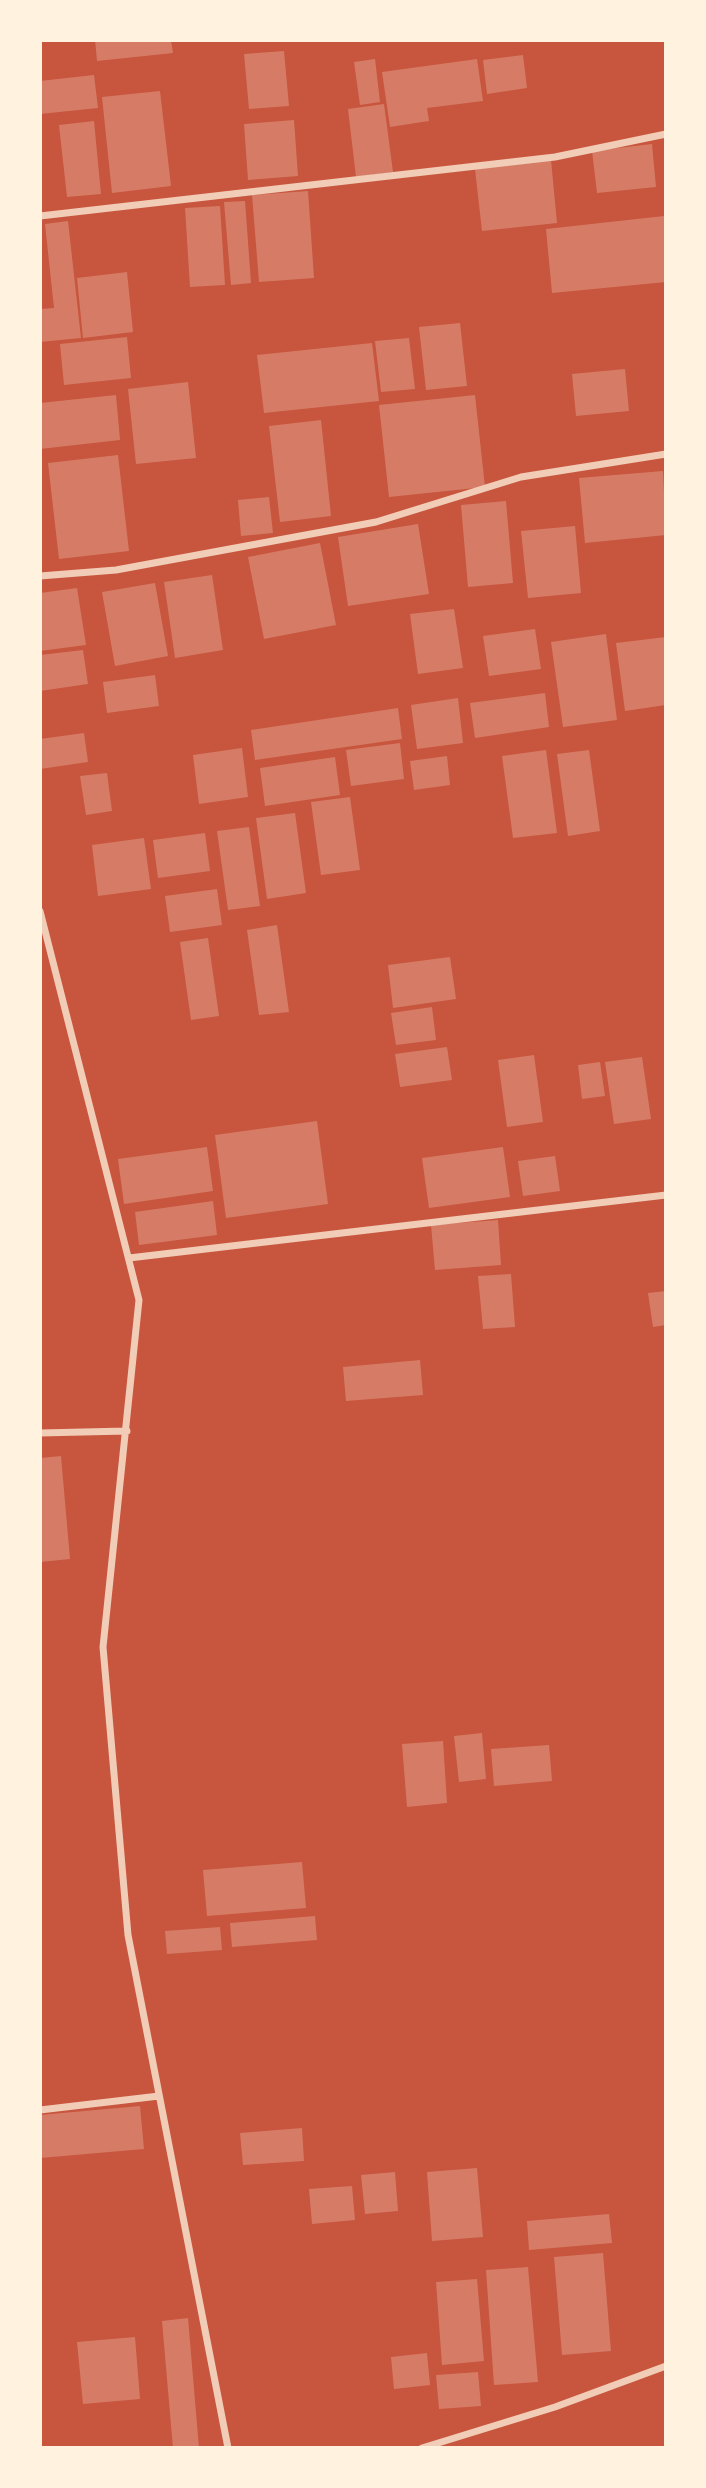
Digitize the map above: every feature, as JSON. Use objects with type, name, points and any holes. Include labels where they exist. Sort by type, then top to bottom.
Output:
[{"type":"street","points":[[40,216],[555,157],[666,134]]},
{"type":"street","points":[[40,576],[116,570],[376,522],[521,477],[666,454]]},
{"type":"street","points":[[40,912],[139,1300],[103,1647],[128,1935],[228,2448]]},
{"type":"street","points":[[129,1258],[666,1195]]},
{"type":"street","points":[[40,1433],[127,1431]]},
{"type":"street","points":[[40,2110],[159,2096]]},
{"type":"street","points":[[422,2448],[555,2407],[666,2366]]},
{"type":"building","points":[[95,40],[171,40],[173,53],[97,61]]},
{"type":"building","points":[[284,51],[289,106],[249,109],[244,54]]},
{"type":"building","points":[[523,55],[527,88],[487,94],[483,60]]},
{"type":"building","points":[[375,59],[380,102],[360,105],[354,62]]},
{"type":"building","points":[[477,59],[483,101],[427,108],[429,121],[390,127],[382,72]]},
{"type":"building","points":[[94,75],[98,108],[40,114],[40,81]]},
{"type":"building","points":[[160,91],[171,186],[112,193],[102,97]]},
{"type":"building","points":[[384,104],[393,172],[356,177],[348,109]]},
{"type":"building","points":[[294,120],[298,176],[248,180],[244,124]]},
{"type":"building","points":[[94,121],[101,194],[67,197],[59,125]]},
{"type":"building","points":[[652,144],[656,187],[597,193],[592,151]]},
{"type":"building","points":[[551,160],[557,223],[482,231],[475,169]]},
{"type":"building","points":[[308,191],[314,278],[259,282],[252,195]]},
{"type":"building","points":[[245,201],[251,283],[231,285],[224,202]]},
{"type":"building","points":[[220,206],[225,285],[190,287],[185,208]]},
{"type":"building","points":[[664,216],[666,282],[552,293],[546,229]]},
{"type":"building","points":[[68,221],[81,338],[40,342],[40,309],[54,308],[45,224]]},
{"type":"building","points":[[127,272],[133,332],[83,338],[77,278]]},
{"type":"building","points":[[460,323],[467,386],[426,390],[419,327]]},
{"type":"building","points":[[127,337],[131,378],[64,385],[60,344]]},
{"type":"building","points":[[409,338],[415,389],[381,392],[375,341]]},
{"type":"building","points":[[372,343],[379,401],[264,413],[257,355]]},
{"type":"building","points":[[625,369],[629,411],[576,416],[572,374]]},
{"type":"building","points":[[188,382],[196,458],[136,464],[128,389]]},
{"type":"building","points":[[116,395],[120,440],[40,449],[40,403]]},
{"type":"building","points":[[475,395],[485,487],[389,497],[379,405]]},
{"type":"building","points":[[321,420],[331,516],[280,522],[269,426]]},
{"type":"building","points":[[118,455],[129,551],[59,559],[48,463]]},
{"type":"building","points":[[663,471],[666,535],[585,543],[579,478]]},
{"type":"building","points":[[269,497],[273,533],[241,536],[238,500]]},
{"type":"building","points":[[506,501],[513,583],[468,587],[461,505]]},
{"type":"building","points":[[418,524],[429,594],[348,606],[338,537]]},
{"type":"building","points":[[575,526],[581,593],[528,598],[521,531]]},
{"type":"building","points":[[320,543],[336,625],[264,639],[248,557]]},
{"type":"building","points":[[212,575],[223,650],[175,658],[164,582]]},
{"type":"building","points":[[155,583],[168,656],[115,666],[102,592]]},
{"type":"building","points":[[77,588],[86,645],[40,651],[40,593]]},
{"type":"building","points":[[454,609],[463,668],[418,674],[410,614]]},
{"type":"building","points":[[535,629],[541,669],[489,676],[483,636]]},
{"type":"building","points":[[606,634],[617,720],[563,727],[551,642]]},
{"type":"building","points":[[666,637],[666,705],[625,711],[616,643]]},
{"type":"building","points":[[83,650],[88,684],[40,691],[40,655]]},
{"type":"building","points":[[155,675],[159,706],[107,713],[103,682]]},
{"type":"building","points":[[545,693],[549,727],[475,738],[470,703]]},
{"type":"building","points":[[458,698],[463,743],[417,749],[411,705]]},
{"type":"building","points":[[398,708],[402,739],[255,760],[251,730]]},
{"type":"building","points":[[84,733],[88,762],[40,769],[40,739]]},
{"type":"building","points":[[400,743],[404,779],[351,786],[346,750]]},
{"type":"building","points":[[242,748],[248,797],[199,804],[193,755]]},
{"type":"building","points":[[546,750],[557,833],[513,838],[502,756]]},
{"type":"building","points":[[589,750],[600,831],[568,836],[557,754]]},
{"type":"building","points":[[447,756],[450,785],[414,790],[410,761]]},
{"type":"building","points":[[335,757],[340,795],[265,806],[260,768]]},
{"type":"building","points":[[107,773],[112,811],[86,815],[80,776]]},
{"type":"building","points":[[350,797],[360,870],[321,875],[311,802]]},
{"type":"building","points":[[295,813],[306,893],[267,899],[256,818]]},
{"type":"building","points":[[249,827],[260,906],[228,910],[217,831]]},
{"type":"building","points":[[205,833],[210,871],[158,878],[153,840]]},
{"type":"building","points":[[144,838],[151,889],[98,896],[92,845]]},
{"type":"building","points":[[217,889],[222,925],[170,932],[165,896]]},
{"type":"building","points":[[277,925],[289,1012],[259,1015],[247,930]]},
{"type":"building","points":[[208,938],[219,1016],[191,1020],[180,942]]},
{"type":"building","points":[[450,957],[456,999],[393,1008],[388,965]]},
{"type":"building","points":[[432,1007],[436,1040],[396,1045],[391,1013]]},
{"type":"building","points":[[447,1047],[452,1080],[400,1087],[395,1054]]},
{"type":"building","points":[[534,1055],[543,1122],[507,1127],[498,1060]]},
{"type":"building","points":[[642,1057],[651,1119],[614,1124],[605,1062]]},
{"type":"building","points":[[600,1062],[605,1096],[582,1099],[578,1065]]},
{"type":"building","points":[[317,1121],[328,1204],[226,1218],[215,1135]]},
{"type":"building","points":[[207,1147],[213,1191],[124,1204],[118,1159]]},
{"type":"building","points":[[503,1147],[510,1197],[429,1208],[422,1158]]},
{"type":"building","points":[[555,1156],[560,1191],[523,1196],[518,1161]]},
{"type":"building","points":[[213,1201],[217,1235],[139,1245],[135,1212]]},
{"type":"building","points":[[498,1220],[501,1265],[435,1270],[431,1225]]},
{"type":"building","points":[[511,1274],[515,1327],[483,1329],[478,1276]]},
{"type":"building","points":[[666,1291],[666,1325],[653,1327],[648,1293]]},
{"type":"building","points":[[420,1360],[423,1395],[346,1401],[343,1367]]},
{"type":"building","points":[[61,1456],[70,1559],[40,1562],[40,1458]]},
{"type":"building","points":[[482,1733],[486,1779],[459,1782],[454,1736]]},
{"type":"building","points":[[443,1741],[447,1803],[407,1807],[402,1744]]},
{"type":"building","points":[[549,1745],[552,1781],[494,1786],[491,1749]]},
{"type":"building","points":[[302,1862],[306,1908],[207,1916],[203,1870]]},
{"type":"building","points":[[315,1916],[317,1940],[232,1947],[230,1923]]},
{"type":"building","points":[[220,1927],[222,1950],[167,1954],[165,1931]]},
{"type":"building","points":[[140,2106],[144,2149],[40,2158],[40,2115]]},
{"type":"building","points":[[302,2128],[304,2161],[243,2165],[240,2133]]},
{"type":"building","points":[[477,2168],[483,2237],[432,2241],[427,2172]]},
{"type":"building","points":[[395,2172],[398,2211],[365,2214],[361,2175]]},
{"type":"building","points":[[352,2186],[355,2220],[312,2224],[309,2189]]},
{"type":"building","points":[[609,2214],[612,2243],[529,2250],[527,2221]]},
{"type":"building","points":[[603,2253],[611,2351],[562,2355],[554,2257]]},
{"type":"building","points":[[528,2267],[538,2382],[494,2385],[486,2270]]},
{"type":"building","points":[[477,2279],[484,2361],[442,2365],[436,2282]]},
{"type":"building","points":[[188,2318],[199,2448],[173,2448],[162,2321]]},
{"type":"building","points":[[135,2337],[140,2399],[83,2404],[77,2342]]},
{"type":"building","points":[[427,2353],[430,2385],[394,2389],[391,2357]]},
{"type":"building","points":[[478,2372],[481,2406],[439,2409],[436,2375]]}]
